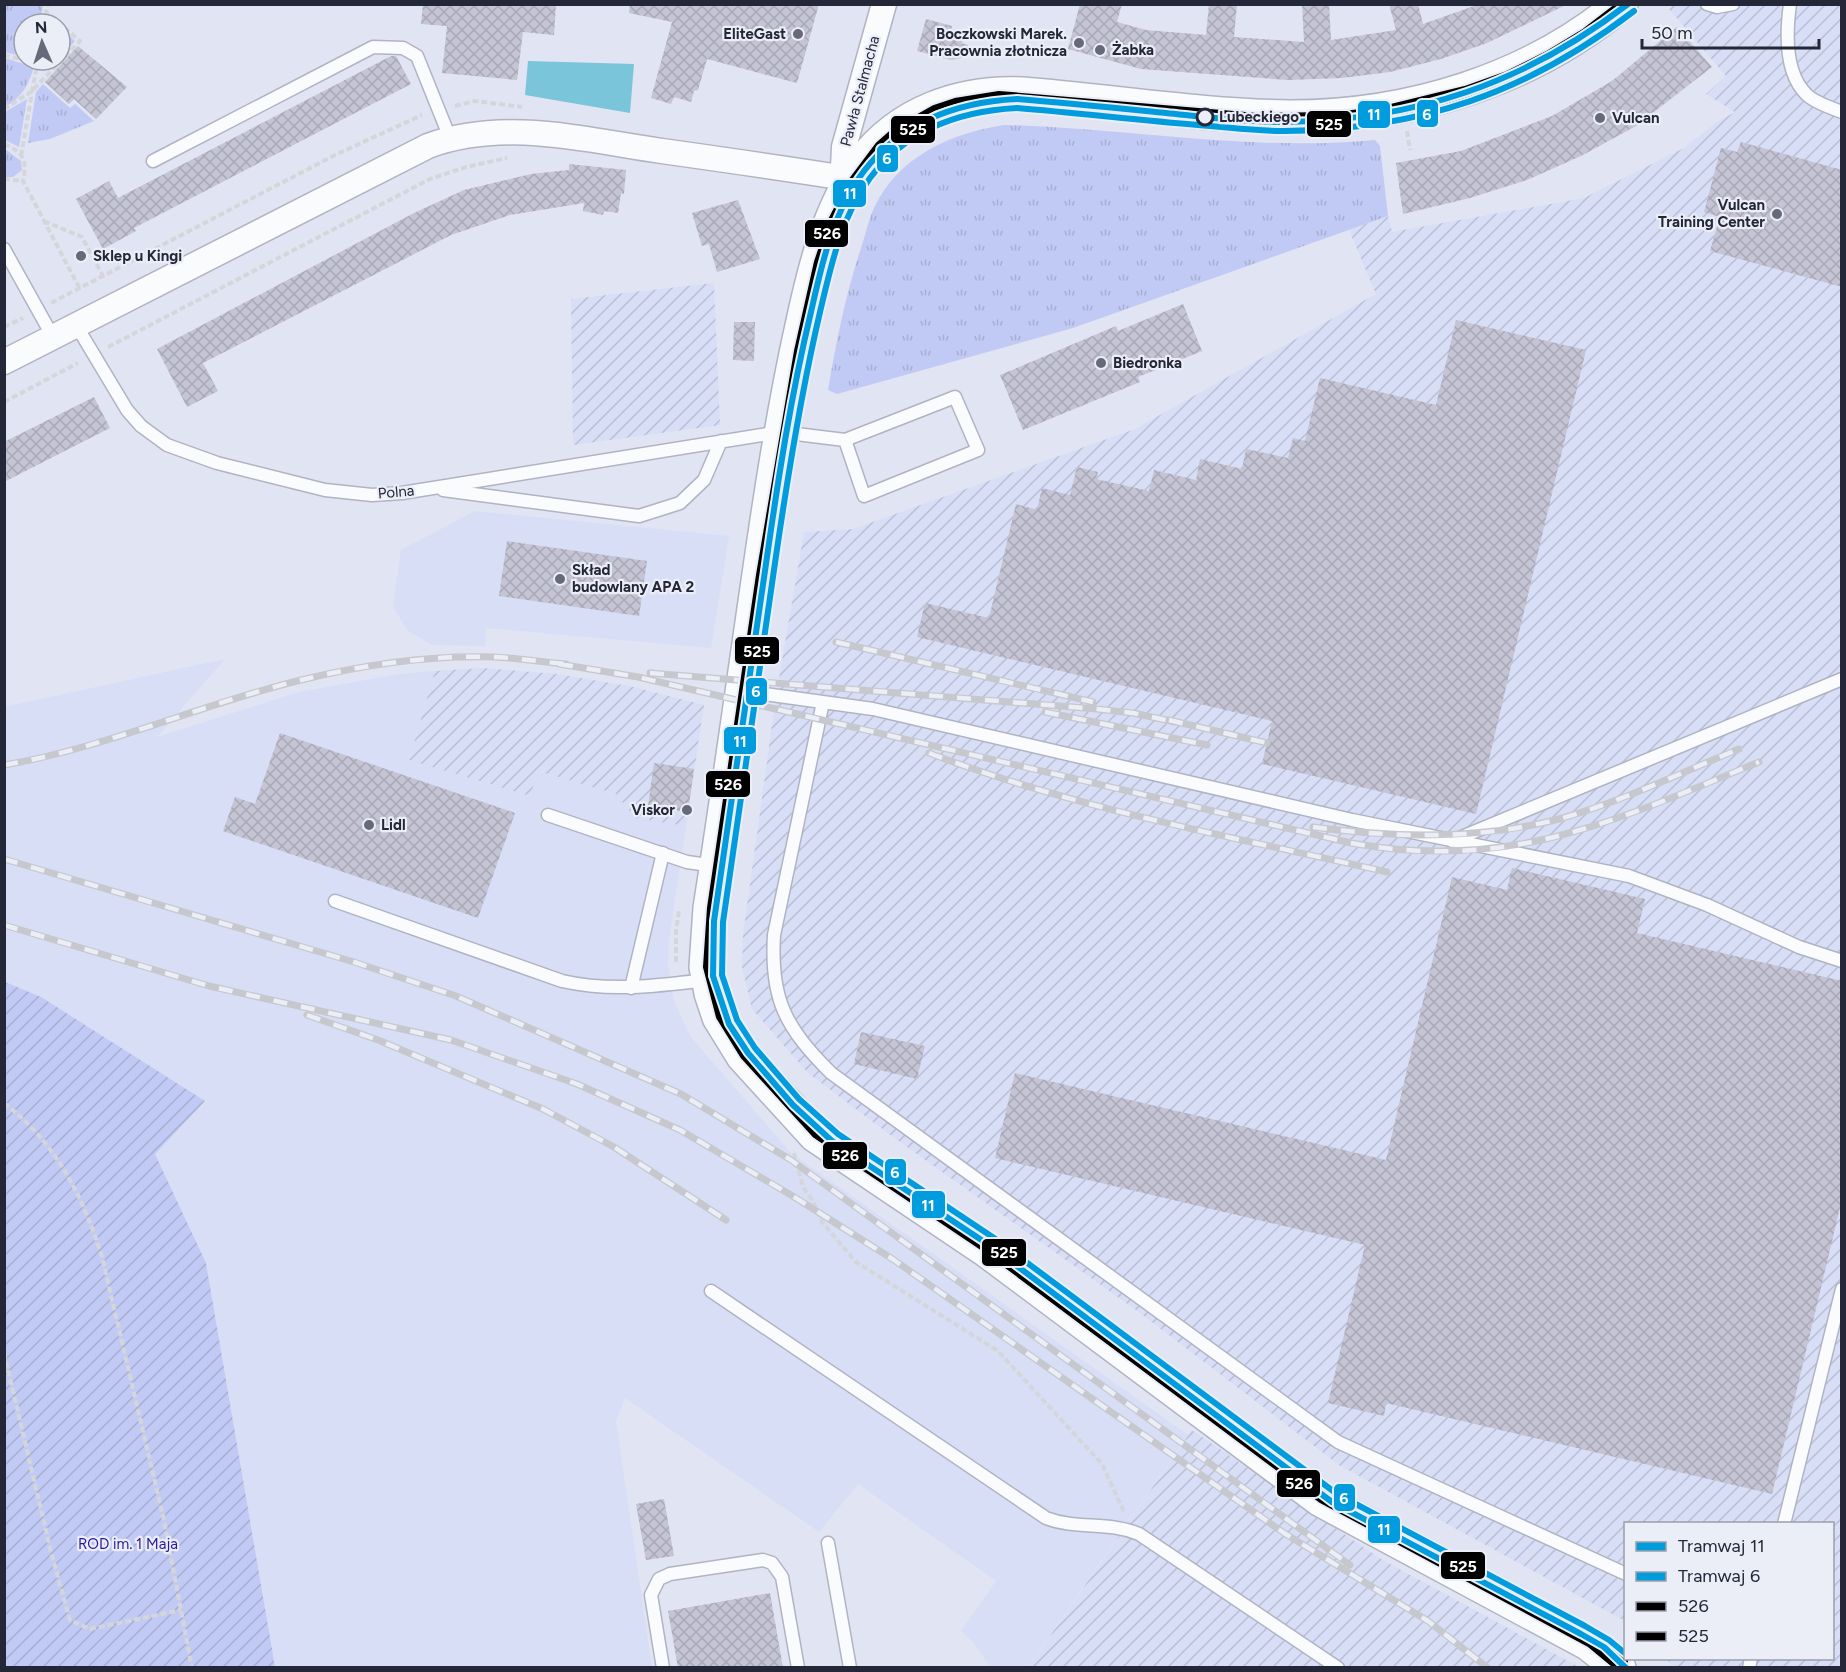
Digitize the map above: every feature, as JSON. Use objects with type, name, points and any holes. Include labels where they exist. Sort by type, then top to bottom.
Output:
[{"type":"street","name":"Pawła Stalmacha","points":[[852,179],[843,167],[844,147],[884,4]]},
{"type":"street","points":[[1619,1668],[1602,1652],[1579,1639],[1321,1500],[986,1250],[828,1145],[797,1118],[739,1050],[718,1014],[693,982],[706,942],[780,432],[816,266],[832,220],[852,179],[873,150],[899,127],[929,110],[958,100],[989,94],[1022,94],[1281,116],[1376,110],[1444,95],[1506,75],[1568,43],[1621,4]]},
{"type":"street","points":[[4,362],[417,151],[450,138],[495,132],[548,134],[852,179]]},
{"type":"lane","points":[[1707,5],[1717,7],[1733,4]]},
{"type":"lane","points":[[1790,4],[1787,48],[1794,73],[1807,95],[1842,112]]},
{"type":"lane","points":[[153,161],[373,47],[403,48],[417,56],[450,138]]},
{"type":"lane","points":[[4,249],[53,337]]},
{"type":"lane","name":"Polna","points":[[76,325],[127,410],[154,436],[185,453],[336,492],[372,495],[430,488],[780,432],[845,440]]},
{"type":"lane","points":[[955,397],[978,450],[864,496],[845,440],[955,397]]},
{"type":"lane","points":[[430,488],[639,516],[680,503],[704,480],[721,441]]},
{"type":"lane","points":[[1452,841],[1842,679]]},
{"type":"lane","points":[[742,691],[873,709],[1352,820],[1629,876],[1686,897],[1799,947],[1842,961]]},
{"type":"lane","points":[[823,702],[774,935],[772,962],[775,988],[782,1013],[795,1035],[811,1054],[840,1080],[1338,1442],[1624,1573]]},
{"type":"lane","points":[[548,815],[687,862],[716,866]]},
{"type":"lane","points":[[631,988],[663,853]]},
{"type":"lane","points":[[335,901],[561,981],[583,986],[631,988],[693,982]]},
{"type":"lane","points":[[1784,1522],[1842,1289]]},
{"type":"lane","points":[[711,1291],[1046,1518],[1064,1525],[1120,1526],[1138,1534],[1338,1668]]},
{"type":"lane","points":[[828,1543],[850,1668]]},
{"type":"lane","points":[[663,1668],[651,1595],[659,1579],[670,1574],[763,1560],[772,1563],[782,1577],[798,1668]]},
{"type":"path","points":[[46,12],[48,4]]},
{"type":"path","points":[[72,34],[80,41],[72,49]]},
{"type":"path","points":[[21,156],[35,72]]},
{"type":"path","points":[[4,109],[31,93],[51,72]]},
{"type":"path","points":[[44,221],[82,237],[102,276],[335,155],[433,112]]},
{"type":"path","points":[[1406,130],[1410,150]]},
{"type":"path","points":[[4,144],[21,156],[26,165],[23,181],[80,289]]},
{"type":"path","points":[[101,350],[430,179],[466,167],[516,158]]},
{"type":"path","points":[[4,180],[23,181]]},
{"type":"path","points":[[4,402],[87,357]]},
{"type":"path","points":[[680,908],[675,952],[693,982]]},
{"type":"path","points":[[4,1103],[46,1143],[74,1182],[90,1217],[130,1372],[173,1564],[192,1668]]},
{"type":"path","points":[[794,1147],[802,1153]]},
{"type":"path","points":[[795,1156],[803,1187],[813,1201],[826,1230],[839,1245],[856,1262],[998,1351],[1102,1464],[1125,1514],[1138,1534]]},
{"type":"path","points":[[4,1353],[52,1556],[70,1620],[90,1629],[181,1610]]},
{"type":"shaded area","points":[[1673,5],[1841,5],[1841,1667],[1672,1667],[1668,1660],[1834,1660],[1834,1522],[1624,1522],[1624,1620],[1339,1465],[1136,1310],[893,1137],[808,1073],[752,1009],[742,967],[743,935],[776,696],[804,532],[853,529],[1135,429],[1376,294],[1349,230],[1388,216],[1392,232],[1584,198],[1684,148],[1717,122],[1735,112],[1706,94],[1726,76],[1669,9]]},
{"type":"shaded area","points":[[528,61],[634,64],[630,113],[525,95]]},
{"type":"shaded area","points":[[714,283],[720,425],[573,445],[571,299]]},
{"type":"shaded area","name":"Skład budowlany APA 2","points":[[475,511],[729,536],[711,648],[486,628],[485,646],[432,645],[408,631],[393,607],[401,550]]},
{"type":"shaded area","points":[[225,659],[157,737],[299,692],[399,674],[435,671],[409,759],[530,796],[538,771],[616,794],[635,818],[686,826],[669,941],[668,964],[674,1001],[690,1036],[790,1152],[1188,1435],[1028,1667],[990,1667],[974,1643],[961,1631],[996,1581],[858,1484],[819,1532],[625,1398],[616,1421],[652,1667],[275,1667],[206,1263],[155,1154],[5,986],[4,707]]},
{"type":"shaded area","points":[[483,668],[557,674],[634,687],[704,705],[686,826],[635,818],[616,794],[538,771],[530,796],[409,760],[435,671]]},
{"type":"shaded area","points":[[1192,1430],[1381,1559],[1579,1667],[1028,1668]]},
{"type":"green space","points":[[5,4],[43,5],[42,12],[12,12],[12,54],[5,52]]},
{"type":"green space","points":[[5,58],[12,60],[12,72],[32,72],[24,90],[5,107]]},
{"type":"green space","points":[[43,84],[70,108],[75,104],[94,121],[50,139],[28,143],[36,92]]},
{"type":"green space","points":[[27,99],[19,147],[5,140],[5,112]]},
{"type":"green space","points":[[1004,125],[1282,143],[1375,140],[1380,146],[1388,216],[1073,328],[837,394],[828,390],[841,320],[855,268],[872,213],[884,190],[897,174],[928,150],[965,134]]},
{"type":"green space","points":[[5,149],[21,161],[22,170],[13,177],[5,177]]},
{"type":"green space","name":"ROD im. 1 Maja","points":[[5,982],[41,997],[205,1101],[155,1154],[206,1263],[275,1667],[5,1667]]},
{"type":"building","points":[[423,4],[556,4],[554,35],[523,32],[517,80],[442,73],[447,26],[421,24]]},
{"type":"building","points":[[630,4],[819,4],[797,83],[707,59],[698,90],[694,91],[691,102],[674,97],[671,104],[651,98],[672,22],[629,13]]},
{"type":"building","points":[[1080,4],[1122,4],[1117,22],[1146,30],[1206,35],[1209,4],[1237,4],[1234,37],[1304,42],[1302,4],[1329,4],[1331,40],[1396,30],[1389,4],[1418,4],[1423,24],[1480,4],[1568,4],[1487,43],[1441,59],[1390,72],[1342,78],[1288,80],[1141,69],[1068,49]]},
{"type":"building","points":[[926,19],[952,26],[950,35],[963,38],[962,43],[968,45],[964,57],[952,60],[917,51]]},
{"type":"building","name":"Vulcan","points":[[1677,27],[1712,67],[1636,126],[1581,156],[1527,180],[1470,198],[1403,214],[1396,163],[1461,151],[1552,116],[1612,81]]},
{"type":"building","points":[[78,46],[127,87],[96,119],[74,99],[69,104],[45,82],[54,72],[72,72],[72,53]]},
{"type":"building","points":[[391,56],[396,56],[411,84],[134,228],[136,231],[103,249],[76,199],[109,181],[118,198]]},
{"type":"building","name":"Vulcan Training Center","points":[[1741,142],[1842,170],[1842,287],[1710,251],[1720,217],[1704,212],[1721,148],[1737,152]]},
{"type":"building","points":[[569,164],[626,170],[624,194],[621,193],[618,213],[604,211],[603,215],[583,211],[584,203],[510,215],[451,235],[203,363],[218,391],[187,407],[157,349],[414,213],[464,190],[531,174],[569,170]]},
{"type":"building","points":[[738,200],[760,259],[717,272],[709,244],[702,246],[692,213]]},
{"type":"building","name":"Biedronka","points":[[1183,304],[1202,351],[1138,377],[1140,382],[1023,430],[1000,375],[1116,326],[1118,331]]},
{"type":"building","points":[[1456,320],[1586,350],[1476,814],[1262,764],[1272,721],[917,637],[925,603],[989,618],[1016,504],[1037,510],[1042,488],[1070,495],[1077,467],[1098,472],[1096,479],[1149,491],[1154,470],[1196,480],[1200,459],[1242,469],[1246,449],[1288,458],[1293,438],[1305,441],[1320,378],[1436,405]]},
{"type":"building","points":[[734,322],[755,322],[754,361],[733,360]]},
{"type":"building","points":[[94,397],[110,428],[4,482],[4,442]]},
{"type":"building","points":[[507,541],[647,561],[639,616],[499,596]]},
{"type":"building","name":"Lidl","points":[[280,733],[515,813],[478,918],[223,831],[235,797],[255,804]]},
{"type":"building","points":[[654,763],[694,769],[688,812],[648,806]]},
{"type":"building","points":[[1512,868],[1645,899],[1637,933],[1842,981],[1842,1199],[1772,1494],[1386,1403],[1384,1416],[1328,1403],[1365,1245],[995,1158],[1015,1073],[1386,1160],[1452,877],[1507,890]]},
{"type":"building","points":[[861,1032],[925,1046],[917,1079],[854,1064]]},
{"type":"building","points":[[664,1499],[674,1556],[646,1560],[636,1504]]},
{"type":"building","points":[[770,1593],[783,1668],[678,1668],[668,1611]]},
{"type":"railway","points":[[836,642],[1093,702]]},
{"type":"railway","points":[[4,765],[79,748],[264,690],[348,670],[421,659],[470,657],[566,664]]},
{"type":"railway","points":[[559,664],[638,677],[1351,843],[1408,850],[1462,851],[1513,845],[1561,835],[1658,803],[1759,762]]},
{"type":"railway","points":[[650,673],[1097,709],[1133,713],[1175,722]]},
{"type":"railway","points":[[1045,712],[1207,745]]},
{"type":"railway","points":[[1169,720],[1267,743]]},
{"type":"railway","points":[[1313,827],[1344,831],[1437,835],[1468,834],[1529,826],[1605,804],[1739,749]]},
{"type":"railway","points":[[929,753],[985,773],[1098,806],[1387,872]]},
{"type":"railway","points":[[4,859],[354,962],[456,996],[681,1094],[791,1160],[1350,1565]]},
{"type":"railway","points":[[4,925],[209,986],[451,1040],[577,1084],[680,1130],[791,1195],[894,1260],[1284,1533],[1428,1621],[1488,1668]]},
{"type":"railway","points":[[307,1015],[378,1040],[543,1109],[614,1147],[726,1220]]},
{"type":"tram line","name":"11","points":[[1626,1668],[1604,1647],[1581,1634],[1332,1502],[989,1245],[832,1141],[793,1105],[748,1053],[729,1024],[713,976],[714,921],[775,501],[797,375],[830,238],[853,187],[879,154],[913,127],[932,118],[952,110],[994,101],[1017,99],[1268,122],[1331,120],[1423,105],[1508,76],[1549,56],[1589,32],[1628,4]]},
{"type":"tram line","name":"6","points":[[1624,1652],[1609,1640],[1585,1626],[1337,1494],[994,1238],[838,1134],[799,1099],[755,1048],[737,1020],[722,975],[723,922],[781,525],[807,373],[828,277],[844,225],[860,193],[884,161],[900,147],[935,126],[975,113],[1017,108],[1273,131],[1333,129],[1381,123],[1426,114],[1512,85],[1594,40],[1634,11]]},
{"type":"transit line","name":"526","points":[[1618,1668],[1589,1644],[1321,1500],[986,1250],[815,1135],[743,1056],[719,1017],[706,967],[710,908],[759,575],[797,351],[817,262],[831,220],[851,181],[878,145],[895,130],[934,108],[955,101],[999,94],[1257,116],[1334,115],[1379,110],[1465,89],[1507,74],[1585,31],[1620,4]]},
{"type":"transit line","name":"525","points":[[1625,1661],[1593,1636],[1326,1492],[991,1243],[821,1128],[750,1051],[727,1013],[715,966],[719,909],[768,576],[805,353],[826,265],[840,224],[859,185],[884,151],[900,137],[937,116],[957,110],[1000,103],[1256,125],[1335,124],[1380,119],[1468,98],[1511,82],[1552,62],[1590,39],[1626,11]]},
{"type":"place","name":"EliteGast","points":[[798,34]]},
{"type":"place","name":"Boczkowski Marek. Pracownia złotnicza","points":[[1079,43]]},
{"type":"place","name":"Żabka","points":[[1100,50]]},
{"type":"place","name":"Lubeckiego","points":[[1205,117]]},
{"type":"place","name":"Vulcan","points":[[1600,118]]},
{"type":"place","name":"Vulcan Training Center","points":[[1777,214]]},
{"type":"place","name":"Sklep u Kingi","points":[[81,256]]},
{"type":"place","name":"Biedronka","points":[[1101,363]]},
{"type":"place","name":"Skład budowlany APA 2","points":[[560,579]]},
{"type":"place","name":"Viskor","points":[[687,810]]},
{"type":"place","name":"Lidl","points":[[369,825]]}]
